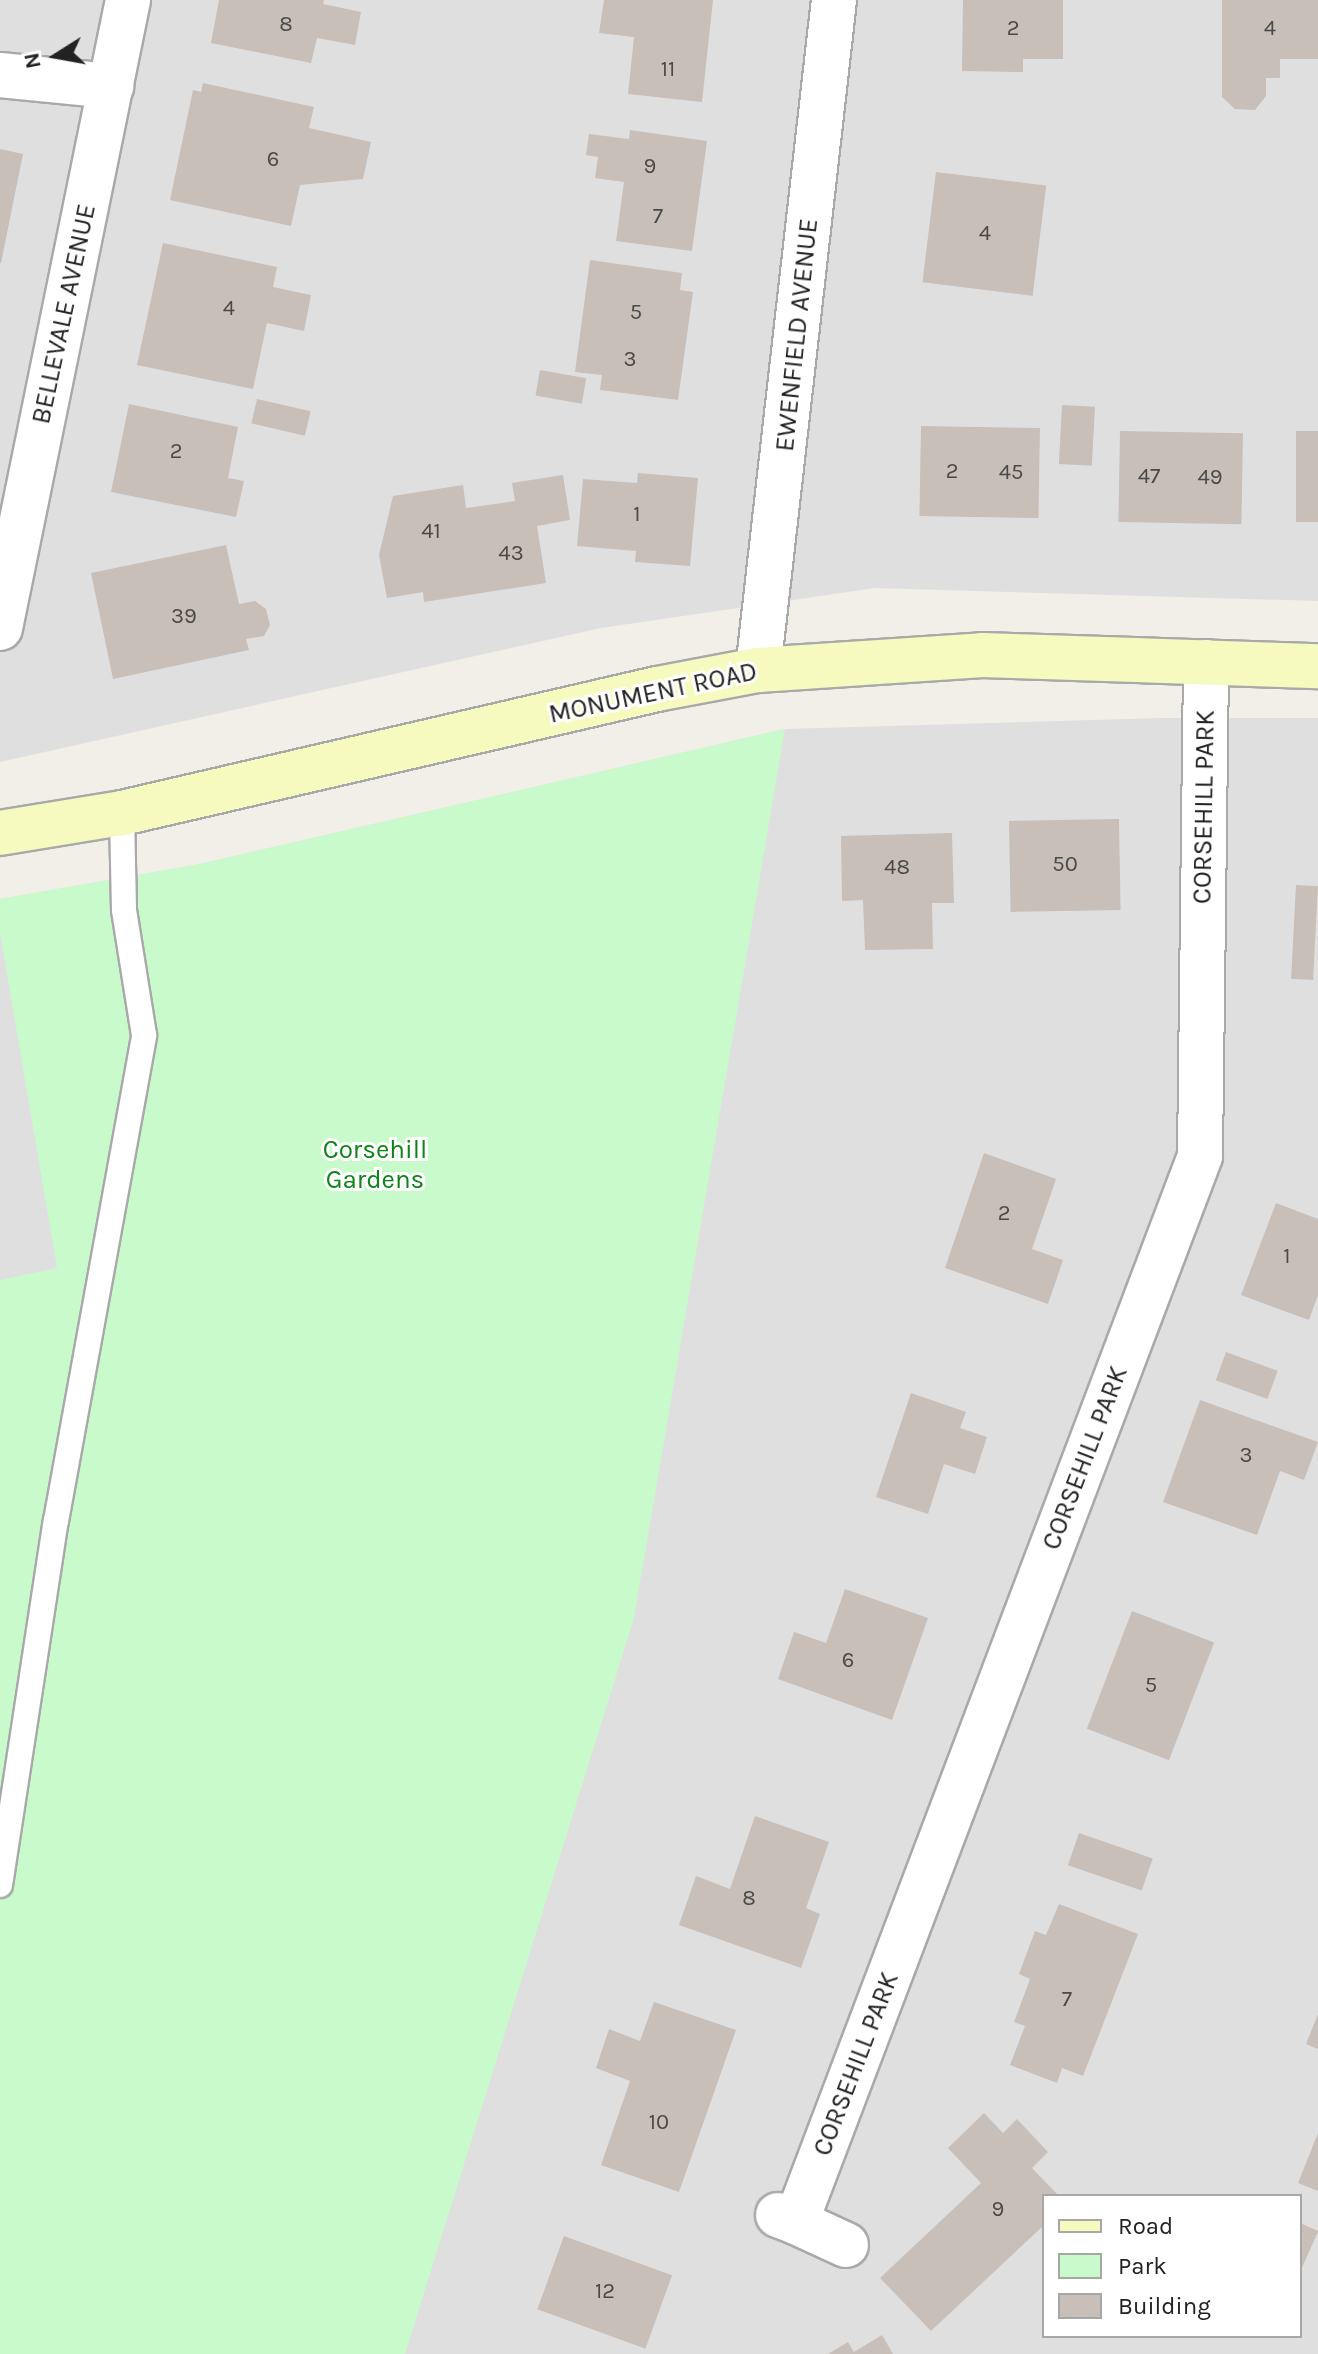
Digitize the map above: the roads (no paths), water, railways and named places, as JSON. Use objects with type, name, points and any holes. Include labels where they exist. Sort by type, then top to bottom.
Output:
[{"type":"main road","name":"MONUMENT ROAD","points":[[0,833],[122,813],[657,689],[758,670],[982,655],[1318,666]]},
{"type":"street","name":"BELLEVALE AVENUE","points":[[0,628],[128,0]]},
{"type":"street","name":"EWENFIELD AVENUE","points":[[758,670],[834,0]]},
{"type":"street","points":[[0,75],[111,86]]},
{"type":"street","name":"CORSEHILL PARK","points":[[846,2245],[787,2218],[1200,1156],[1206,662]]},
{"type":"lane","points":[[0,1885],[56,1521],[144,1035],[124,910],[122,813]]},
{"type":"park label","name":"Corsehill Gardens","points":[[375,1165]]}]
